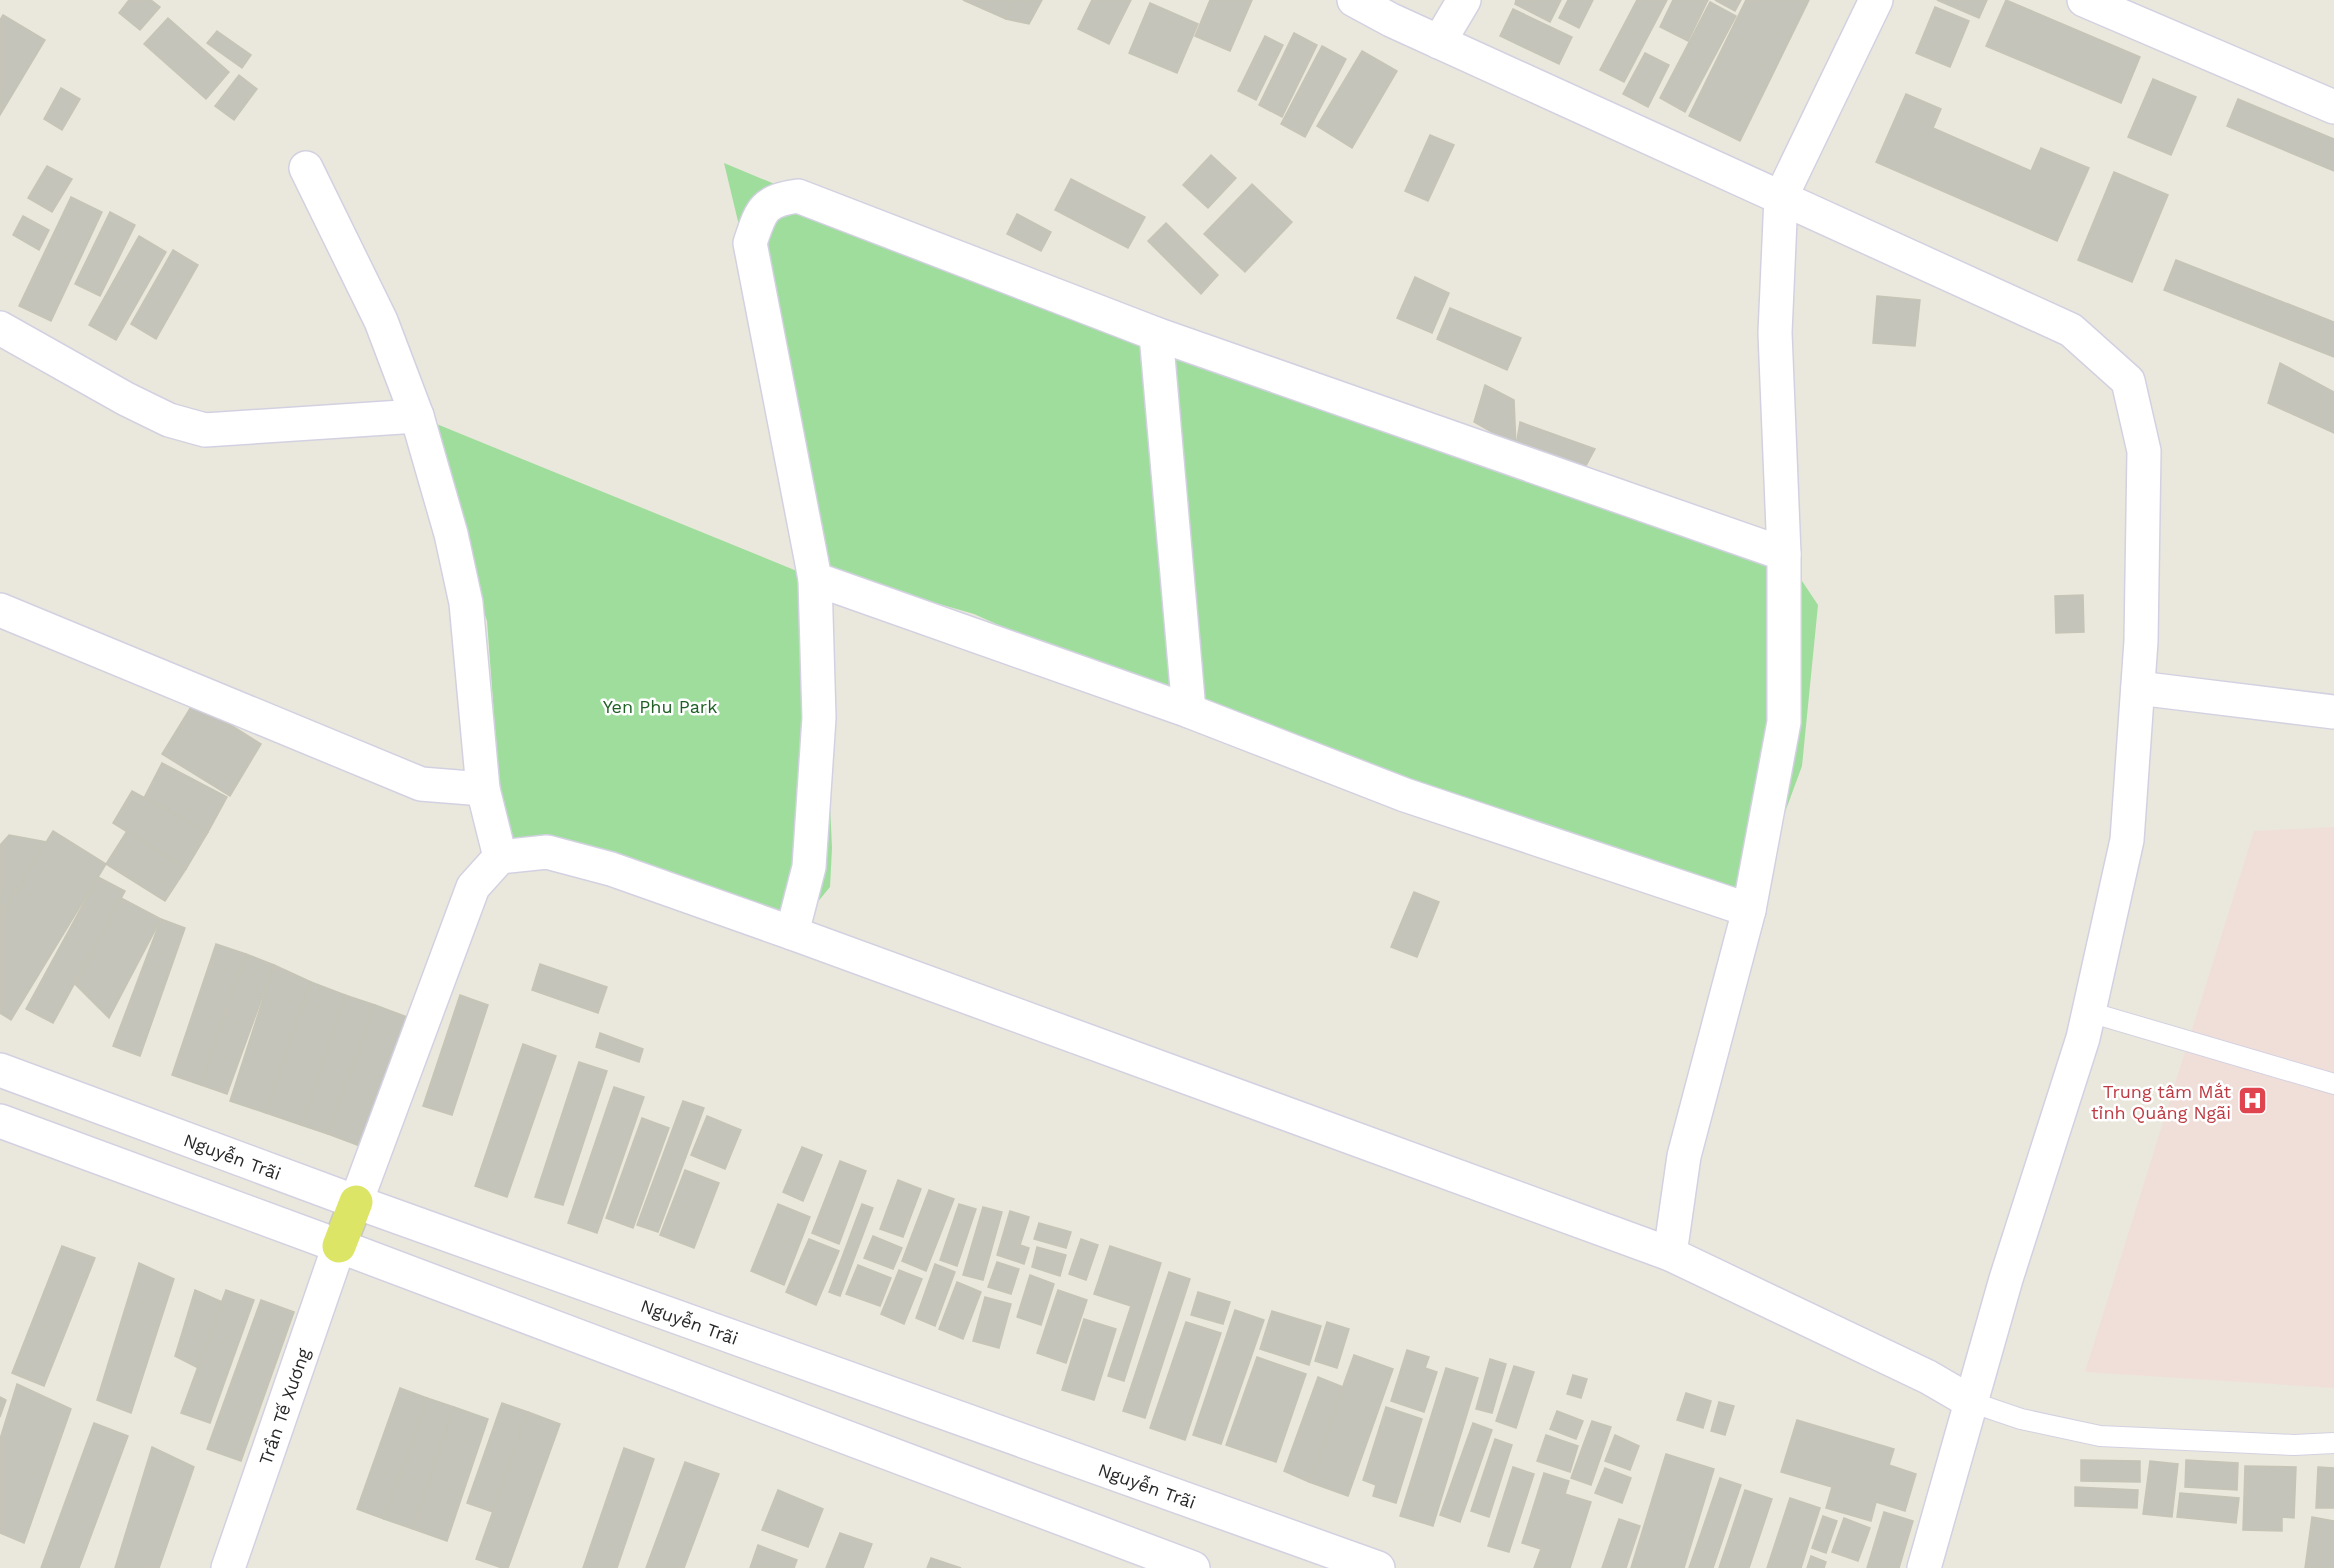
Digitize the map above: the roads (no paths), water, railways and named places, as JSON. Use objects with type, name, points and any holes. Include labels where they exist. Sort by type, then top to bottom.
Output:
[{"type":"main road","points":[[339,1246],[356,1202]]},
{"type":"street","points":[[1354,0],[1391,20],[2071,330],[2128,381],[2144,451],[2141,641],[2127,840],[2083,1038],[2006,1279],[1924,1568]]},
{"type":"street","points":[[1439,42],[1464,0]]},
{"type":"street","points":[[1670,1254],[1683,1156],[1749,910],[1784,722],[1784,554],[1775,333],[1781,197],[1876,0]]},
{"type":"street","points":[[2084,0],[2334,107]]},
{"type":"street","points":[[306,168],[381,321],[417,416],[451,534],[466,603],[483,789],[500,857]]},
{"type":"street","points":[[792,933],[809,867],[819,718],[815,579],[750,243],[760,213],[777,199],[798,196],[1156,334],[1784,554]]},
{"type":"street","points":[[0,328],[134,403],[169,420],[205,430],[417,416]]},
{"type":"street","points":[[1156,334],[1189,711]]},
{"type":"street","points":[[815,579],[1189,711],[1405,795],[1749,910]]},
{"type":"street","points":[[0,610],[421,784],[483,789]]},
{"type":"street","points":[[2138,688],[2334,712]]},
{"type":"street","points":[[356,1202],[473,887],[500,857],[547,852],[611,869],[792,933],[1670,1254],[1928,1377],[1971,1402]]},
{"type":"street","name":"Nguyễn Trãi","points":[[0,1070],[356,1202],[1378,1568]]},
{"type":"street","points":[[0,1121],[339,1246],[1193,1568]]},
{"type":"street","name":"Trần Tế Xương","points":[[228,1568],[339,1246]]},
{"type":"lane","points":[[2089,1012],[2334,1084]]},
{"type":"lane","points":[[1971,1402],[2021,1419],[2100,1436],[2294,1444],[2334,1443]]},
{"type":"place","name":"Trung tâm Mắt tỉnh Quảng Ngãi","points":[[2252,1101]]},
{"type":"park label","name":"Yen Phu Park","points":[[660,706]]}]
